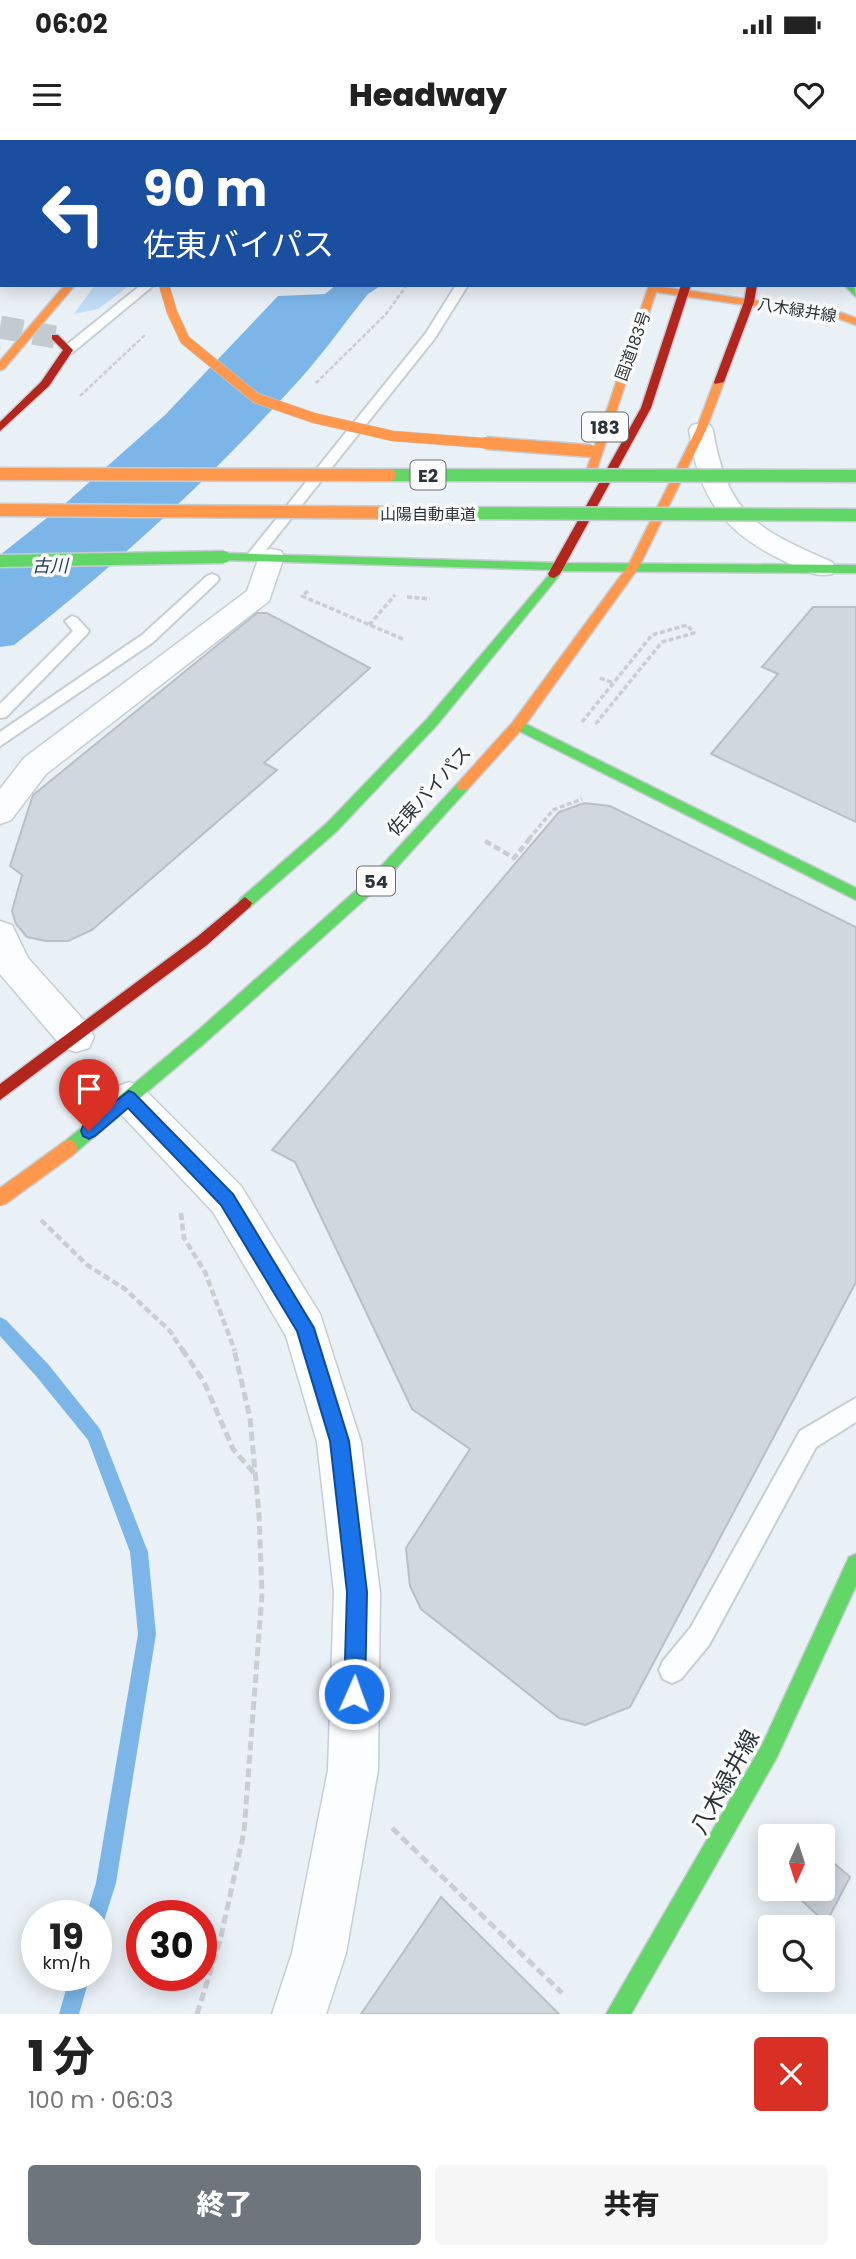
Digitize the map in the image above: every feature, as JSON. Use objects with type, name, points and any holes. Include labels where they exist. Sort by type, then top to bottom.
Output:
[{"type":"main road","points":[[0,367],[68,287]]},
{"type":"main road","points":[[165,287],[185,340],[211,363],[256,398],[314,418],[393,436],[549,449],[647,453]]},
{"type":"main road","name":"八木緑井線","points":[[654,287],[751,293],[842,316],[856,323]]},
{"type":"main road","name":"国道183号","points":[[560,567],[654,287]]},
{"type":"main road","points":[[0,1093],[202,941],[332,827],[432,722],[560,567],[646,408],[686,289]]},
{"type":"main road","name":"佐東バイパス","points":[[0,1198],[69,1148],[129,1098],[376,881],[518,725],[633,567],[701,430],[751,293]]},
{"type":"main road","points":[[0,428],[45,384],[68,350],[55,337]]},
{"type":"main road","points":[[675,454],[716,456]]},
{"type":"main road","points":[[828,460],[856,461]]},
{"type":"main road","name":"E2","points":[[0,474],[856,476]]},
{"type":"main road","name":"山陽自動車道","points":[[0,510],[856,515]]},
{"type":"main road","points":[[0,521],[356,514]]},
{"type":"main road","points":[[0,561],[262,557],[560,567],[856,569]]},
{"type":"main road","points":[[518,725],[856,894]]},
{"type":"main road","name":"八木緑井線","points":[[618,2014],[770,1750],[856,1564]]},
{"type":"street","points":[[701,430],[704,461],[711,484],[735,518],[748,532],[779,551],[821,568]]},
{"type":"street","points":[[0,812],[35,766],[259,595],[262,557]]},
{"type":"street","points":[[0,935],[14,967],[76,1037]]},
{"type":"street","points":[[129,1098],[227,1199],[305,1328],[339,1441],[357,1592],[353,1770],[319,1953],[299,2014]]},
{"type":"lane","points":[[68,350],[146,287]]},
{"type":"lane","points":[[262,557],[431,335],[461,287]]},
{"type":"lane","points":[[0,740],[147,639],[212,579]]},
{"type":"lane","points":[[0,713],[82,631],[72,621]]},
{"type":"lane","points":[[672,1670],[700,1636],[808,1439],[856,1409]]},
{"type":"path","points":[[76,399],[153,327]]},
{"type":"path","points":[[319,591],[307,591],[302,596],[405,640]]},
{"type":"path","points":[[386,593],[395,594]]},
{"type":"path","points":[[369,625],[391,599]]},
{"type":"path","points":[[588,715],[652,635],[687,625],[694,633],[662,642],[593,728]]},
{"type":"path","points":[[600,678],[613,683]]},
{"type":"path","points":[[485,841],[514,858],[553,810],[579,799],[591,799]]},
{"type":"path","points":[[181,1211],[184,1238],[205,1272],[232,1339],[250,1418],[262,1594],[244,1832],[220,1941],[197,2014]]},
{"type":"path","points":[[38,1217],[87,1265],[125,1289],[170,1332],[204,1382],[233,1449],[255,1473]]},
{"type":"path","points":[[349,1787],[562,1993]]},
{"type":"shaded area","points":[[94,287],[127,287],[98,309],[74,314]]},
{"type":"water","name":"古川","points":[[334,287],[379,287],[368,294],[311,367],[200,484],[53,614],[14,645],[0,647],[0,555],[67,502],[165,415],[278,296],[325,294]]},
{"type":"building","points":[[813,607],[856,607],[856,822],[711,754],[778,674],[762,667]]},
{"type":"building","points":[[257,613],[267,613],[370,668],[264,763],[277,770],[92,930],[68,941],[46,941],[27,937],[16,924],[12,911],[22,875],[10,866],[33,795]]},
{"type":"building","points":[[584,803],[610,806],[856,927],[856,1282],[630,1707],[585,1725],[559,1718],[421,1609],[410,1586],[406,1548],[470,1449],[412,1409],[295,1162],[272,1150],[559,812]]},
{"type":"building","points":[[835,1864],[850,1877],[830,1915],[817,1915],[802,1901],[835,1901]]},
{"type":"building","points":[[441,1897],[559,2014],[361,2014]]},
{"type":"waterway","points":[[0,1325],[42,1370],[94,1435],[139,1552],[147,1634],[101,1900]]},
{"type":"waterway","points":[[69,2014],[76,1991]]},
{"type":"tunnel","points":[[0,327],[55,337]]},
{"type":"traffic: fast","points":[[851,287],[856,294]]},
{"type":"traffic: fast","points":[[390,475],[856,476]]},
{"type":"traffic: fast","points":[[437,513],[856,515]]},
{"type":"traffic: fast","points":[[224,557],[560,567],[856,569]]},
{"type":"traffic: fast","points":[[0,561],[224,557]]},
{"type":"traffic: fast","points":[[245,903],[332,827],[432,722],[554,574]]},
{"type":"traffic: fast","points":[[518,725],[856,894]]},
{"type":"traffic: fast","points":[[69,1148],[201,1037],[376,881],[462,787]]},
{"type":"traffic: fast","points":[[618,2014],[770,1750],[856,1564]]},
{"type":"traffic: slow","points":[[0,367],[68,287]]},
{"type":"traffic: slow","points":[[165,287],[185,340],[256,398],[314,418],[393,436],[591,451]]},
{"type":"traffic: slow","points":[[590,475],[653,287]]},
{"type":"traffic: slow","points":[[654,289],[842,316],[856,322]]},
{"type":"traffic: slow","points":[[462,787],[518,725],[633,567],[701,430],[719,382]]},
{"type":"traffic: slow","points":[[0,474],[390,475]]},
{"type":"traffic: slow","points":[[0,510],[437,513]]},
{"type":"traffic: slow","points":[[0,1198],[69,1148]]},
{"type":"traffic: jam","points":[[554,574],[646,408],[685,287]]},
{"type":"traffic: jam","points":[[719,382],[749,302],[752,287]]},
{"type":"traffic: jam","points":[[0,428],[45,384],[68,350],[55,337]]},
{"type":"traffic: jam","points":[[0,1093],[202,941],[245,903]]},
{"type":"route","points":[[89,1131],[129,1098],[227,1199],[305,1328],[339,1441],[357,1592],[354,1694]]}]
